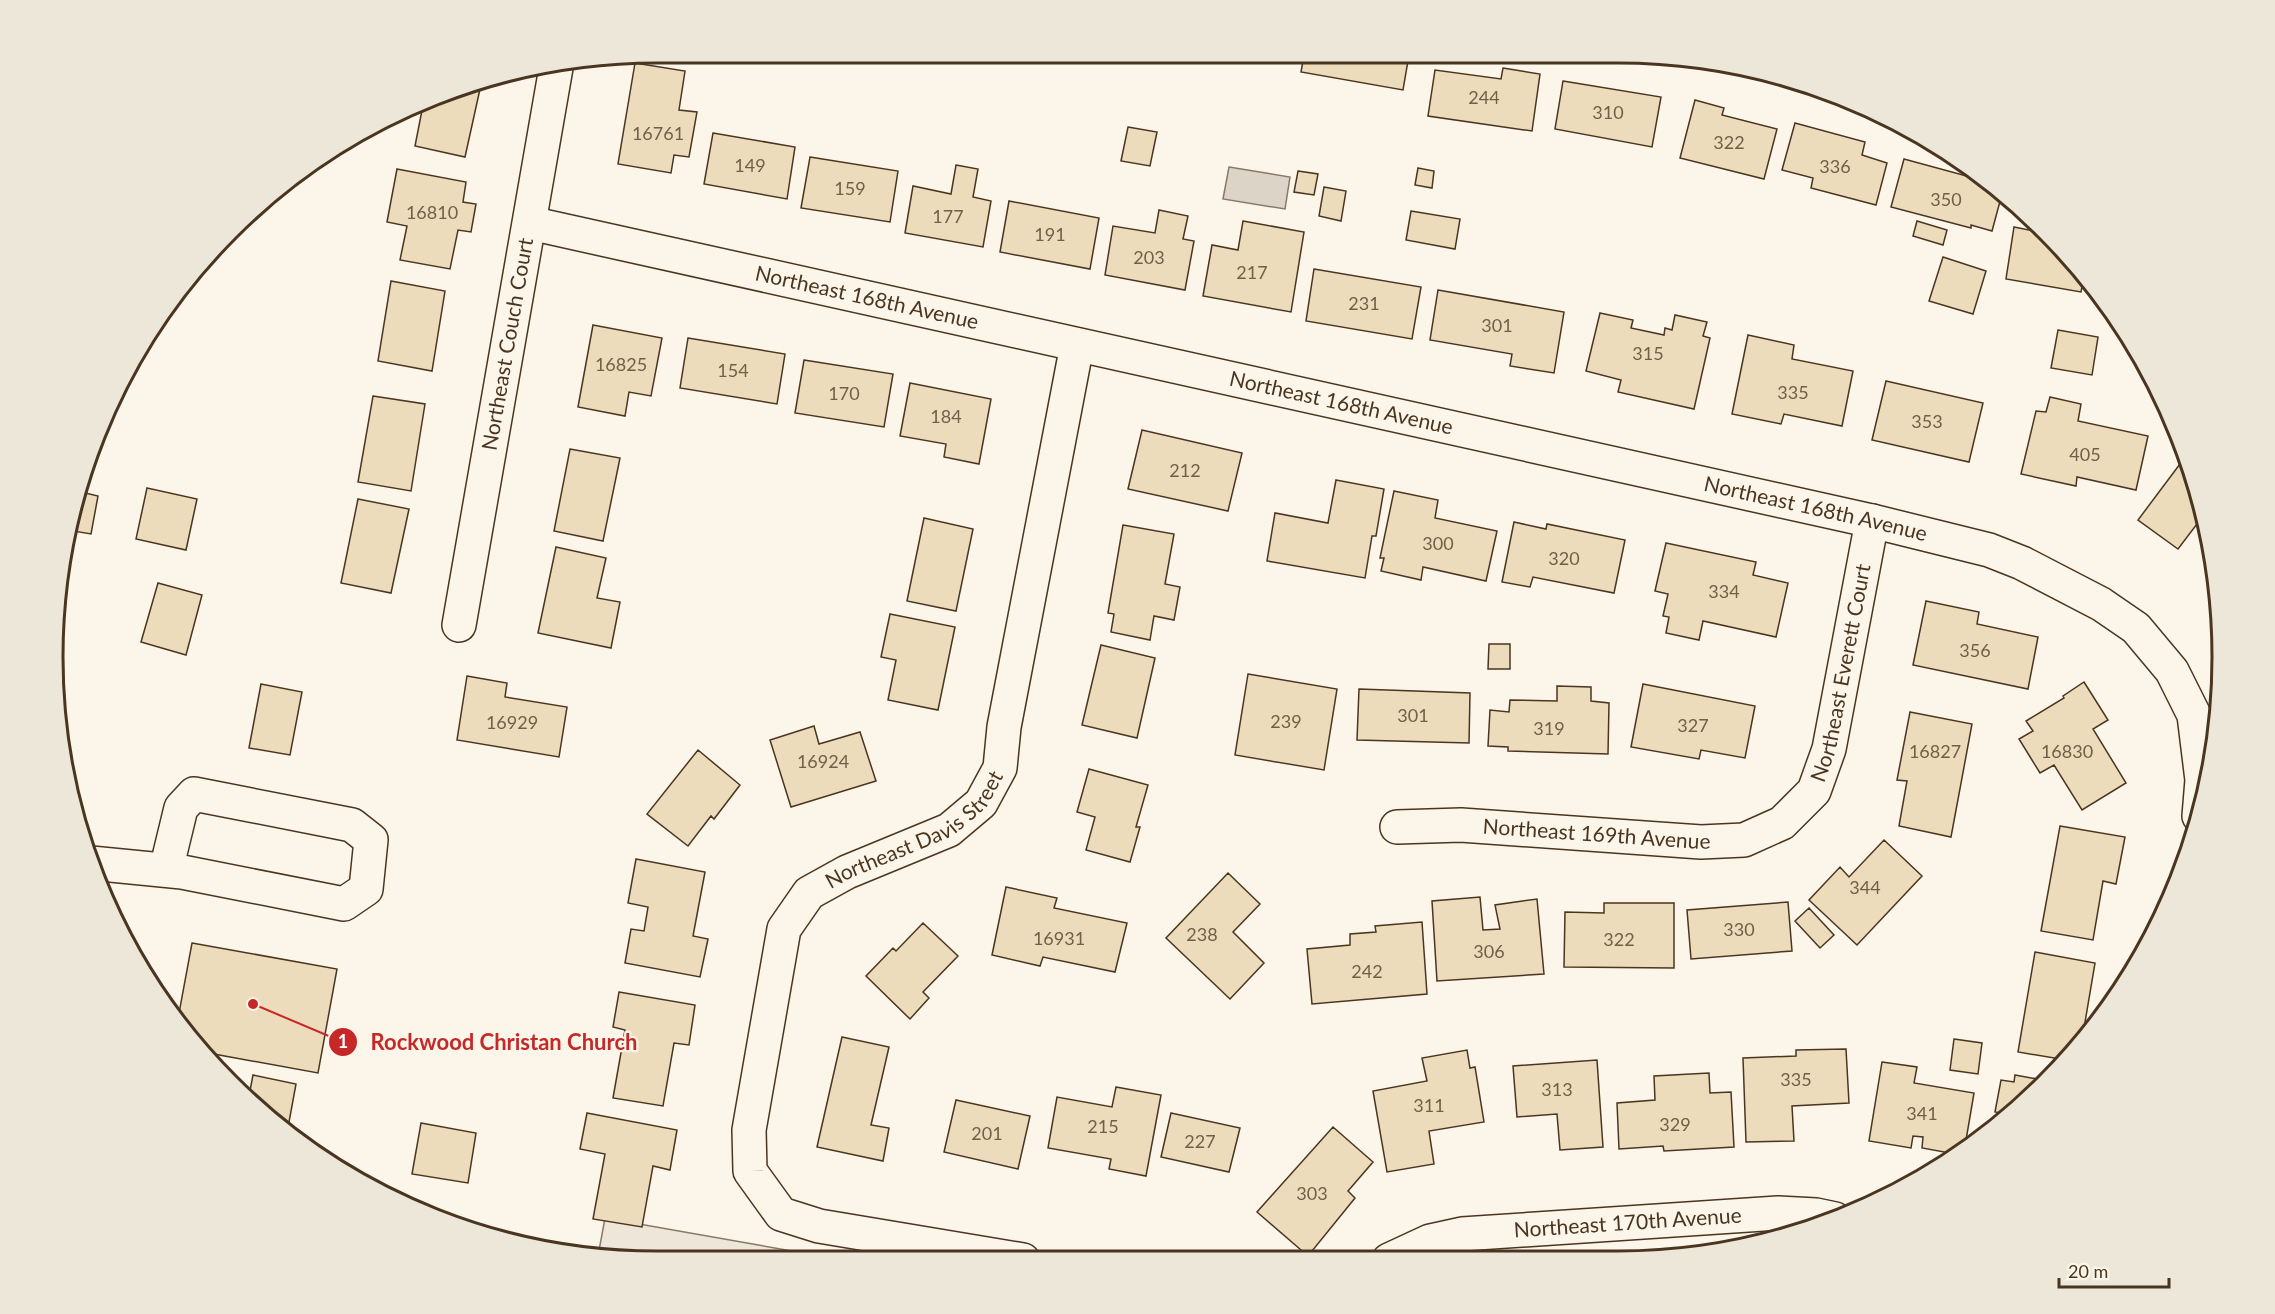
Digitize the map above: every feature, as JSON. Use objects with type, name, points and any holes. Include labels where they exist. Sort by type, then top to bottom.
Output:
[{"type":"street","name":"Northeast Couch Court","points":[[459,625],[555,72]]},
{"type":"street","name":"Northeast 168th Avenue","points":[[530,223],[1872,521],[1989,550],[2022,563],[2101,604],[2136,628],[2172,671],[2194,715],[2201,773]]},
{"type":"street","name":"Northeast Davis Street","points":[[969,1251],[819,1226],[781,1214],[750,1172],[749,1130],[784,929],[809,893],[847,872],[949,830],[981,803],[1000,768],[1007,716],[1077,345]]},
{"type":"street","name":"Northeast Everett Court","points":[[1790,816],[1814,791],[1829,749],[1872,521]]},
{"type":"street","points":[[101,864],[165,870],[344,904],[366,889],[371,840],[352,825],[194,794],[181,808],[165,870]]},
{"type":"street","name":"Northeast 169th Avenue","points":[[1397,827],[1461,825],[1701,842],[1744,840],[1782,823],[1790,816]]},
{"type":"street","name":"Northeast 170th Avenue","points":[[1406,1251],[1430,1241],[1462,1234],[1778,1213],[1819,1216]]},
{"type":"shaded area","points":[[1229,167],[1290,177],[1285,209],[1223,199]]},
{"type":"shaded area","points":[[605,1218],[792,1251],[657,1251],[599,1248]]},
{"type":"building","points":[[1303,63],[1408,63],[1403,90],[1301,72]]},
{"type":"building","points":[[635,64],[685,71],[679,110],[697,112],[689,157],[674,155],[671,173],[618,164]]},
{"type":"building","points":[[1503,68],[1540,74],[1532,131],[1428,116],[1435,70],[1501,79]]},
{"type":"building","points":[[1563,81],[1661,97],[1652,147],[1555,129]]},
{"type":"building","points":[[480,91],[465,157],[415,146],[422,112]]},
{"type":"building","points":[[1695,100],[1724,108],[1722,115],[1777,129],[1764,179],[1680,158]]},
{"type":"building","points":[[1795,123],[1865,142],[1862,155],[1887,163],[1876,205],[1811,188],[1813,178],[1782,170]]},
{"type":"building","points":[[1128,127],[1157,132],[1150,166],[1121,161]]},
{"type":"building","points":[[713,133],[795,147],[787,199],[704,184]]},
{"type":"building","points":[[810,157],[898,171],[890,222],[801,208]]},
{"type":"building","points":[[1904,159],[1966,176],[2000,202],[1992,231],[1971,225],[1971,228],[1891,207]]},
{"type":"building","points":[[956,165],[978,169],[973,197],[991,201],[983,247],[905,233],[913,186],[951,194]]},
{"type":"building","points":[[1418,168],[1434,171],[1432,188],[1415,185]]},
{"type":"building","points":[[397,169],[466,182],[463,202],[476,204],[471,232],[458,230],[450,269],[400,260],[407,226],[387,222]]},
{"type":"building","points":[[1298,171],[1318,174],[1314,195],[1294,192]]},
{"type":"building","points":[[1324,187],[1346,191],[1341,221],[1319,216]]},
{"type":"building","points":[[1009,201],[1099,218],[1090,269],[1000,252]]},
{"type":"building","points":[[1159,210],[1188,216],[1183,239],[1194,241],[1185,290],[1105,275],[1113,226],[1155,233]]},
{"type":"building","points":[[1411,211],[1460,219],[1455,249],[1406,240]]},
{"type":"building","points":[[1243,221],[1304,232],[1291,312],[1203,296],[1212,245],[1238,250]]},
{"type":"building","points":[[1917,221],[1947,230],[1943,245],[1913,236]]},
{"type":"building","points":[[2014,227],[2031,230],[2082,286],[2081,292],[2006,279]]},
{"type":"building","points":[[1943,257],[1986,271],[1973,314],[1929,301]]},
{"type":"building","points":[[1314,269],[1421,287],[1412,339],[1306,321]]},
{"type":"building","points":[[391,281],[445,291],[432,371],[378,361]]},
{"type":"building","points":[[1438,290],[1564,312],[1554,373],[1510,366],[1512,354],[1430,340]]},
{"type":"building","points":[[1600,313],[1633,320],[1631,328],[1664,335],[1665,328],[1672,330],[1675,315],[1707,322],[1703,336],[1710,338],[1694,409],[1618,392],[1621,380],[1586,371]]},
{"type":"building","points":[[593,325],[662,338],[651,396],[629,392],[625,416],[578,407]]},
{"type":"building","points":[[2058,330],[2098,337],[2092,375],[2051,368]]},
{"type":"building","points":[[1748,335],[1794,345],[1792,359],[1853,371],[1842,426],[1784,414],[1781,424],[1732,414]]},
{"type":"building","points":[[688,338],[785,354],[777,404],[680,388]]},
{"type":"building","points":[[804,360],[893,374],[884,427],[795,413]]},
{"type":"building","points":[[1886,381],[1983,403],[1969,462],[1872,440]]},
{"type":"building","points":[[910,383],[991,399],[979,464],[944,457],[946,444],[900,436]]},
{"type":"building","points":[[373,396],[425,404],[411,491],[358,482]]},
{"type":"building","points":[[2050,397],[2081,404],[2078,421],[2148,436],[2136,490],[2077,477],[2076,486],[2021,474],[2036,411],[2046,412]]},
{"type":"building","points":[[1142,430],[1242,453],[1228,511],[1128,489]]},
{"type":"building","points":[[570,449],[620,458],[603,541],[554,531]]},
{"type":"building","points":[[2180,465],[2197,524],[2178,549],[2138,520]]},
{"type":"building","points":[[1336,480],[1384,489],[1376,536],[1372,536],[1365,578],[1267,561],[1275,513],[1328,523]]},
{"type":"building","points":[[147,488],[197,499],[186,550],[136,539]]},
{"type":"building","points":[[1394,491],[1438,500],[1435,518],[1497,531],[1486,581],[1423,567],[1421,580],[1381,571],[1384,558],[1380,558]]},
{"type":"building","points":[[86,493],[98,496],[91,534],[76,532]]},
{"type":"building","points":[[358,499],[409,509],[391,593],[341,583]]},
{"type":"building","points":[[924,518],[973,529],[956,611],[907,601]]},
{"type":"building","points":[[1514,522],[1546,529],[1547,524],[1625,540],[1614,593],[1533,577],[1530,587],[1502,582]]},
{"type":"building","points":[[1123,525],[1174,534],[1165,584],[1180,587],[1174,620],[1154,616],[1150,640],[1111,632],[1114,614],[1108,613]]},
{"type":"building","points":[[1666,543],[1756,562],[1753,575],[1788,583],[1776,637],[1703,621],[1699,640],[1666,633],[1669,617],[1663,616],[1668,594],[1655,591]]},
{"type":"building","points":[[556,547],[606,558],[597,598],[620,602],[611,648],[538,633]]},
{"type":"building","points":[[158,583],[202,595],[186,655],[141,642]]},
{"type":"building","points":[[1926,601],[1979,612],[1977,624],[2038,637],[2028,689],[1913,665]]},
{"type":"building","points":[[890,614],[955,627],[938,710],[888,700],[896,660],[881,657]]},
{"type":"building","points":[[1489,644],[1510,644],[1510,669],[1488,669]]},
{"type":"building","points":[[1101,645],[1155,658],[1137,738],[1082,725]]},
{"type":"building","points":[[1248,674],[1337,689],[1324,770],[1235,755]]},
{"type":"building","points":[[467,676],[507,683],[505,697],[567,707],[559,757],[457,740]]},
{"type":"building","points":[[2084,682],[2108,720],[2093,729],[2126,783],[2082,810],[2054,765],[2040,773],[2019,739],[2033,731],[2026,721],[2064,698],[2063,696]]},
{"type":"building","points":[[261,684],[302,692],[290,755],[249,748]]},
{"type":"building","points":[[1643,684],[1755,706],[1745,758],[1701,750],[1699,759],[1631,747]]},
{"type":"building","points":[[1557,686],[1591,687],[1591,701],[1609,703],[1608,754],[1508,751],[1508,747],[1488,746],[1490,710],[1509,712],[1510,700],[1557,701]]},
{"type":"building","points":[[1359,689],[1470,693],[1469,743],[1357,740]]},
{"type":"building","points":[[1910,712],[1972,724],[1951,837],[1899,826],[1907,781],[1897,780]]},
{"type":"building","points":[[814,726],[819,744],[860,732],[876,781],[791,807],[770,740]]},
{"type":"building","points":[[698,750],[740,785],[714,819],[711,816],[688,846],[647,814]]},
{"type":"building","points":[[1089,769],[1148,785],[1136,827],[1140,827],[1130,862],[1086,850],[1095,817],[1077,812]]},
{"type":"building","points":[[2060,826],[2125,837],[2116,884],[2103,881],[2093,940],[2041,931]]},
{"type":"building","points":[[1884,840],[1922,876],[1857,945],[1809,900],[1840,867],[1849,877]]},
{"type":"building","points":[[636,859],[705,872],[693,936],[708,939],[700,977],[625,963],[631,929],[644,931],[648,907],[628,903]]},
{"type":"building","points":[[1228,873],[1260,904],[1233,932],[1264,963],[1230,999],[1166,938]]},
{"type":"building","points":[[1006,887],[1057,898],[1054,908],[1127,923],[1115,972],[1043,957],[1040,966],[992,955]]},
{"type":"building","points":[[1480,897],[1483,930],[1500,929],[1495,905],[1537,899],[1544,974],[1437,981],[1432,901]]},
{"type":"building","points":[[1788,902],[1792,951],[1691,959],[1687,910]]},
{"type":"building","points":[[1604,903],[1674,903],[1674,968],[1564,967],[1565,912],[1604,913]]},
{"type":"building","points":[[1809,908],[1834,935],[1820,948],[1795,921]]},
{"type":"building","points":[[1422,922],[1427,994],[1312,1004],[1307,949],[1350,945],[1350,934],[1376,932],[1375,926]]},
{"type":"building","points":[[923,923],[958,956],[923,992],[929,998],[910,1019],[866,976],[893,948],[896,951]]},
{"type":"building","points":[[192,943],[337,969],[318,1073],[215,1054],[180,1010]]},
{"type":"building","points":[[2035,952],[2095,963],[2085,1024],[2065,1049],[2056,1058],[2018,1052]]},
{"type":"building","points":[[619,992],[695,1005],[689,1045],[674,1043],[663,1106],[613,1098],[625,1030],[613,1027]]},
{"type":"building","points":[[842,1037],[889,1047],[871,1125],[889,1128],[883,1161],[817,1147]]},
{"type":"building","points":[[1954,1039],[1982,1043],[1978,1074],[1950,1070]]},
{"type":"building","points":[[1846,1049],[1849,1103],[1792,1106],[1794,1141],[1746,1142],[1743,1058],[1796,1056],[1796,1050]]},
{"type":"building","points":[[1467,1050],[1470,1068],[1475,1067],[1484,1122],[1429,1131],[1434,1164],[1387,1172],[1373,1091],[1427,1081],[1422,1058]]},
{"type":"building","points":[[1597,1060],[1603,1147],[1560,1150],[1557,1114],[1517,1117],[1513,1066]]},
{"type":"building","points":[[1882,1062],[1917,1067],[1914,1083],[1974,1093],[1966,1138],[1946,1152],[1922,1148],[1923,1137],[1913,1136],[1911,1148],[1869,1141]]},
{"type":"building","points":[[1709,1073],[1710,1093],[1731,1092],[1734,1147],[1664,1151],[1663,1146],[1619,1149],[1617,1103],[1655,1100],[1654,1076]]},
{"type":"building","points":[[253,1075],[296,1084],[289,1123],[265,1104],[250,1090]]},
{"type":"building","points":[[2015,1075],[2036,1079],[2010,1104],[1999,1113],[1995,1112],[2001,1080],[2014,1082]]},
{"type":"building","points":[[1116,1087],[1161,1095],[1146,1176],[1109,1169],[1111,1159],[1048,1148],[1057,1097],[1112,1107]]},
{"type":"building","points":[[956,1100],[1030,1116],[1018,1169],[944,1152]]},
{"type":"building","points":[[587,1113],[677,1130],[670,1170],[653,1166],[642,1227],[593,1219],[605,1154],[580,1149]]},
{"type":"building","points":[[1171,1113],[1240,1128],[1229,1172],[1161,1157]]},
{"type":"building","points":[[421,1123],[476,1133],[468,1183],[412,1174]]},
{"type":"building","points":[[1333,1127],[1373,1162],[1348,1191],[1355,1198],[1312,1251],[1302,1251],[1257,1212]]},
{"type":"place","name":"Rockwood Christan Church","points":[[253,1004]]}]
